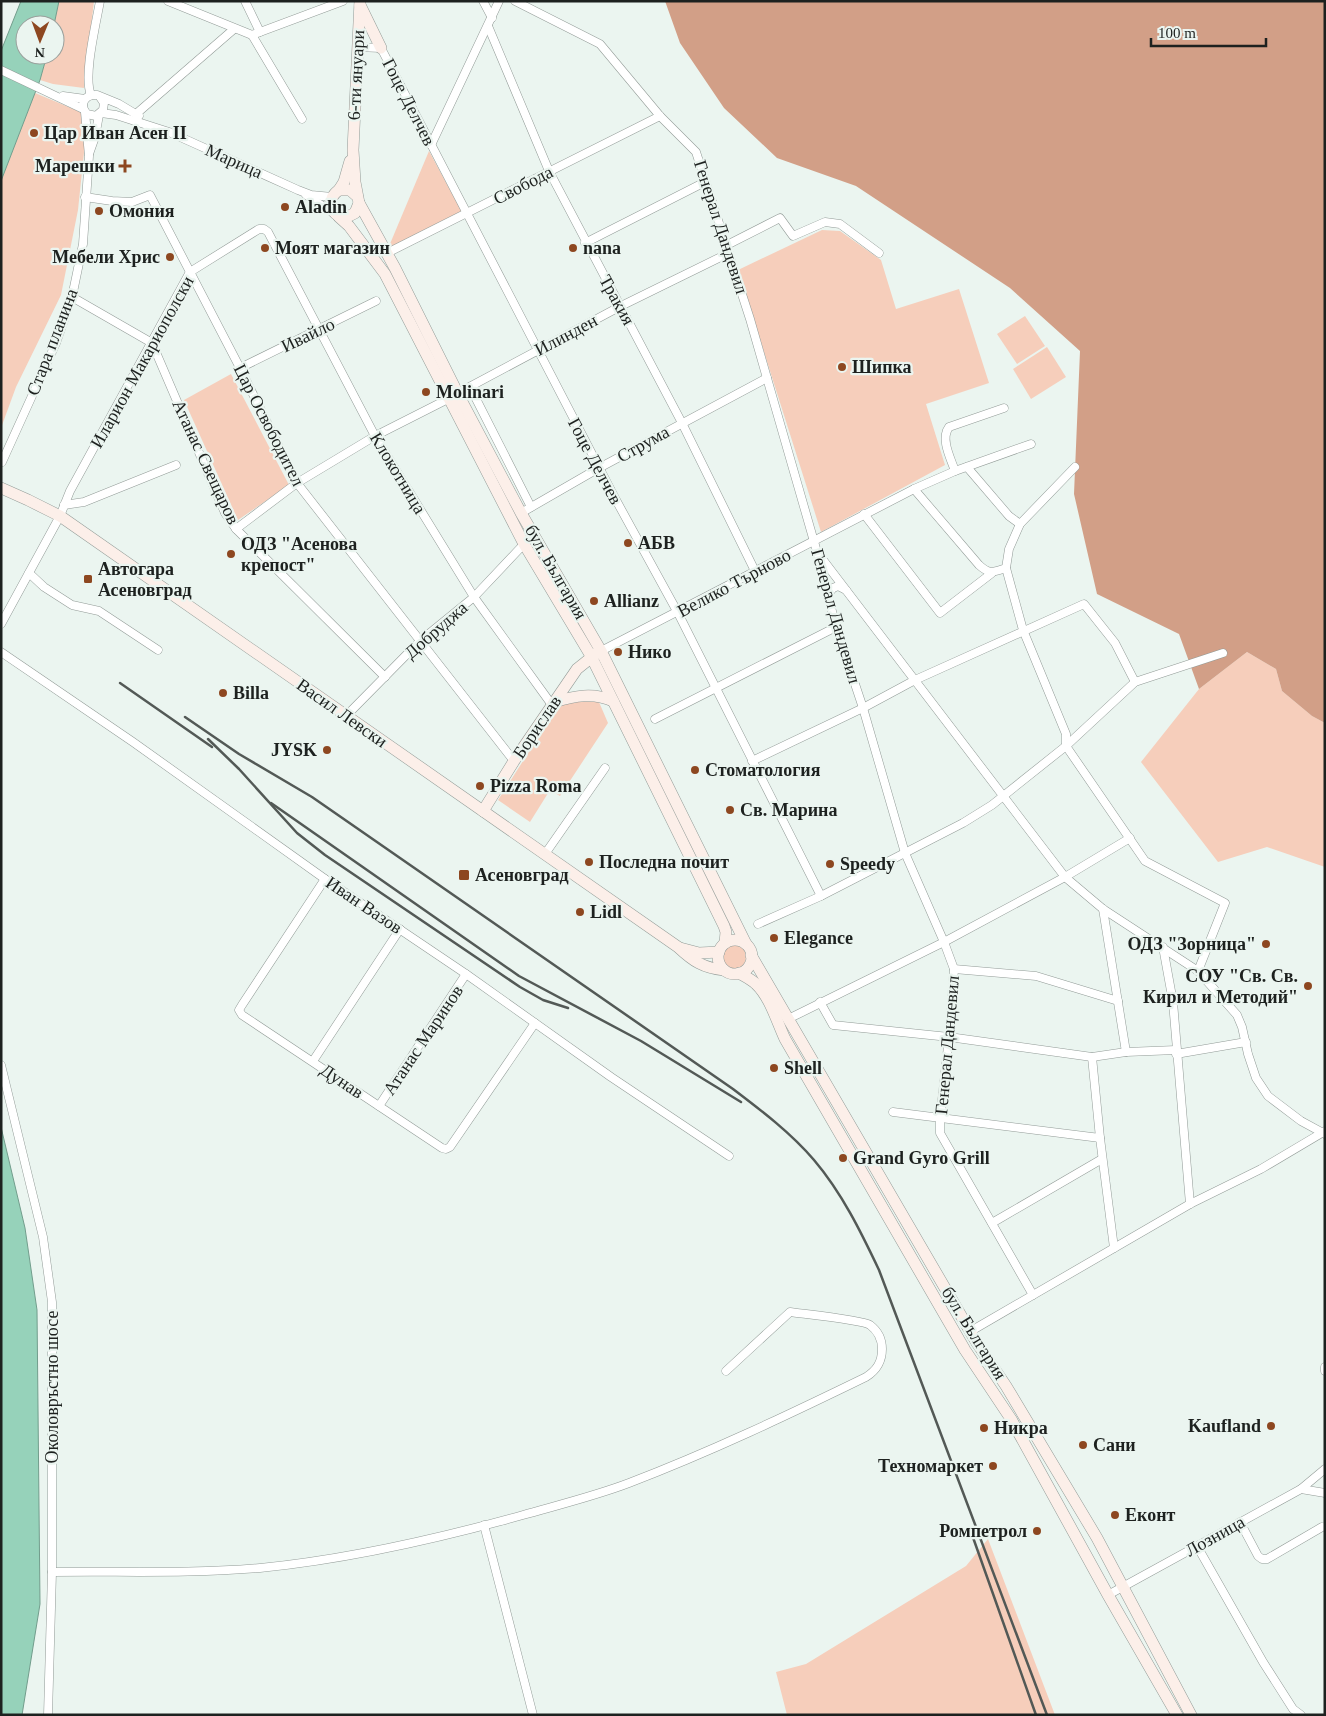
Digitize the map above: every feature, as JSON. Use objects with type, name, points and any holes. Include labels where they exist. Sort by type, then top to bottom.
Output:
[{"type":"main road","name":"6-ти януари","points":[[353,150],[360,3]]},
{"type":"main road","points":[[360,3],[381,48]]},
{"type":"main road","points":[[335,193],[350,190],[358,200],[355,214],[350,217],[337,215],[331,209],[330,202],[335,193],[344,182],[353,150]]},
{"type":"main road","name":"бул. България","points":[[353,150],[354,182],[358,200],[387,254],[524,544],[596,654],[613,701],[724,926],[726,932],[722,948]]},
{"type":"main road","name":"бул. България","points":[[337,215],[349,226],[385,274],[453,396],[526,510],[596,654],[746,944]]},
{"type":"main road","name":"Васил Левски","points":[[1,488],[60,516],[678,947],[691,960],[706,967],[724,970]]},
{"type":"main road","name":"Борислав","points":[[483,811],[514,760],[577,669],[596,654]]},
{"type":"main road","points":[[553,703],[585,695],[603,696],[613,701]]},
{"type":"main road","points":[[737,940],[746,944],[751,955],[748,967],[739,973],[728,973],[718,962],[722,948],[737,940]]},
{"type":"main road","name":"Васил Левски","points":[[678,947],[699,953],[722,948]]},
{"type":"main road","name":"бул. България","points":[[751,955],[978,1343],[1006,1386],[1089,1526],[1191,1715]]},
{"type":"main road","name":"бул. България","points":[[739,973],[756,984],[763,994],[786,1039],[961,1341],[1011,1419],[1177,1715]]},
{"type":"street","points":[[89,156],[84,111],[88,97],[90,67],[100,1]]},
{"type":"street","points":[[168,1],[252,35],[343,1]]},
{"type":"street","points":[[245,1],[260,32]]},
{"type":"street","points":[[483,1],[492,18]]},
{"type":"street","points":[[431,145],[499,1]]},
{"type":"street","name":"Генерал Дандевил","points":[[515,1],[600,44],[660,116],[696,152],[767,378],[814,541],[836,627],[863,708],[905,852],[954,969],[940,1133],[1033,1295]]},
{"type":"street","name":"Тракия","points":[[488,26],[549,171],[585,243],[621,306],[682,423],[755,571]]},
{"type":"street","points":[[136,114],[234,29]]},
{"type":"street","points":[[252,35],[302,119]]},
{"type":"street","name":"Гоце Делчев","points":[[357,47],[381,48],[599,468],[678,613],[821,896]]},
{"type":"street","points":[[1,70],[93,116],[100,114],[116,115],[152,126]]},
{"type":"street","points":[[56,96],[100,97],[119,104],[152,126]]},
{"type":"street","points":[[89,156],[100,114],[103,110],[104,103],[100,97]]},
{"type":"street","name":"Свобода","points":[[387,254],[660,116]]},
{"type":"street","name":"Марица","points":[[152,126],[298,190]]},
{"type":"street","name":"Стара планина","points":[[2,462],[56,343],[72,297],[83,244],[89,156]]},
{"type":"street","points":[[585,243],[705,182]]},
{"type":"street","points":[[298,190],[311,194],[335,193]]},
{"type":"street","points":[[298,190],[337,215]]},
{"type":"street","name":"Цар Освободител","points":[[85,196],[112,201],[132,202],[150,195],[240,368],[297,483],[514,760]]},
{"type":"street","points":[[726,244],[780,218],[793,236],[824,222],[840,224],[879,253]]},
{"type":"street","name":"Иларион Макариополски","points":[[29,573],[80,474],[190,272],[259,229],[264,229]]},
{"type":"street","name":"Клокотница","points":[[264,229],[268,232],[375,436],[474,597],[553,703]]},
{"type":"street","name":"Илинден","points":[[236,528],[297,483],[375,436],[621,306],[729,253]]},
{"type":"street","points":[[72,297],[152,343]]},
{"type":"street","name":"Ивайло","points":[[240,368],[376,301]]},
{"type":"street","name":"Атанас Свещаров","points":[[152,343],[225,513],[236,528],[385,677]]},
{"type":"street","name":"Струма","points":[[526,510],[599,468],[767,378]]},
{"type":"street","points":[[470,387],[526,510]]},
{"type":"street","points":[[955,471],[948,452],[945,436],[949,427],[1004,408]]},
{"type":"street","name":"Велико Търново","points":[[596,654],[914,489],[955,471],[1031,444]]},
{"type":"street","points":[[64,504],[84,502],[176,465]]},
{"type":"street","points":[[966,467],[1010,516],[1020,524]]},
{"type":"street","points":[[1075,468],[1020,524],[1009,549],[1006,568],[1023,630],[1066,734],[1066,746],[1145,861],[1225,903],[1198,971]]},
{"type":"street","points":[[914,489],[986,572],[1006,568]]},
{"type":"street","points":[[864,514],[940,613],[992,572]]},
{"type":"street","name":"Добруджа","points":[[346,716],[420,641],[474,597],[524,544]]},
{"type":"street","points":[[817,552],[1065,877],[1104,909],[1198,971],[1237,1016],[1242,1027],[1256,1078],[1268,1096],[1301,1121],[1324,1132]]},
{"type":"street","points":[[1,624],[29,573],[44,587],[72,605],[99,611],[158,650]]},
{"type":"street","points":[[828,595],[833,588],[838,586],[846,590]]},
{"type":"street","points":[[752,761],[863,708],[915,680],[1084,604],[1115,643],[1135,682]]},
{"type":"street","points":[[655,719],[836,627]]},
{"type":"street","name":"Иван Вазов","points":[[1,652],[133,742],[325,879],[729,1156]]},
{"type":"street","points":[[758,924],[821,896],[963,823],[992,805],[1066,746],[1135,682],[1223,653]]},
{"type":"street","points":[[545,854],[605,768]]},
{"type":"street","points":[[788,1019],[944,942],[1065,877],[1130,838]]},
{"type":"street","name":"Дунав","points":[[325,879],[242,1005],[239,1010],[242,1015],[446,1149],[450,1147],[535,1023]]},
{"type":"street","points":[[1104,909],[1126,1052]]},
{"type":"street","points":[[313,1062],[400,929]]},
{"type":"street","points":[[1163,947],[1173,1002],[1190,1204]]},
{"type":"street","points":[[954,969],[1036,976],[1118,1001]]},
{"type":"street","name":"Атанас Маринов","points":[[379,1106],[466,974]]},
{"type":"street","points":[[820,1002],[833,1024],[949,1037],[1092,1057],[1126,1052],[1176,1052],[1246,1042]]},
{"type":"street","points":[[1092,1057],[1102,1159],[1114,1248]]},
{"type":"street","name":"Околовръстно шосе","points":[[1,1065],[43,1237],[52,1302],[52,1572],[48,1715]]},
{"type":"street","points":[[893,1112],[1100,1138]]},
{"type":"street","points":[[971,1331],[1190,1204],[1261,1169],[1324,1132]]},
{"type":"street","points":[[992,1223],[1102,1159]]},
{"type":"street","points":[[52,1572],[209,1571],[260,1568],[310,1562],[399,1547],[484,1526],[627,1484],[752,1432],[866,1377],[878,1366],[882,1354],[882,1342],[878,1332],[869,1324],[790,1312],[726,1371]]},
{"type":"street","name":"Лозница","points":[[1108,1595],[1301,1489],[1325,1469]]},
{"type":"street","points":[[1301,1489],[1325,1492]]},
{"type":"street","points":[[1240,1522],[1258,1556],[1262,1559],[1266,1559],[1322,1528]]},
{"type":"street","points":[[484,1526],[533,1715]]},
{"type":"street","points":[[1197,1546],[1263,1662],[1293,1709],[1301,1715]]},
{"type":"shaded area","points":[[21,1],[59,1],[56,15],[15,15]]},
{"type":"shaded area","points":[[59,1],[94,1],[84,88],[53,84],[40,80],[44,65],[65,65],[65,15],[56,15]]},
{"type":"shaded area","points":[[665,1],[1325,1],[1325,723],[1312,716],[1282,691],[1276,669],[1247,652],[1199,689],[1179,634],[1097,594],[1074,494],[1080,351],[1010,288],[856,186],[777,158],[724,108],[680,43]]},
{"type":"shaded area","points":[[15,16],[15,65],[44,65],[1,181],[1,51]]},
{"type":"shaded area","points":[[35,93],[83,113],[86,133],[78,210],[61,295],[16,387],[1,428],[1,181]]},
{"type":"shaded area","points":[[429,151],[462,212],[387,251]]},
{"type":"shaded area","name":"Шипка","points":[[822,230],[840,231],[881,260],[896,309],[959,289],[989,383],[926,404],[945,465],[821,532],[738,270]]},
{"type":"shaded area","points":[[1025,316],[1045,346],[1017,364],[997,334]]},
{"type":"shaded area","points":[[1047,347],[1066,377],[1031,399],[1013,369]]},
{"type":"shaded area","points":[[231,374],[289,485],[238,520],[184,400]]},
{"type":"shaded area","points":[[1247,652],[1276,669],[1282,691],[1312,716],[1325,723],[1325,867],[1267,847],[1218,862],[1141,762],[1199,689]]},
{"type":"shaded area","points":[[578,701],[599,702],[608,723],[560,796],[550,790],[530,822],[498,800],[559,705]]},
{"type":"shaded area","points":[[734,945],[742,949],[746,957],[742,965],[734,969],[726,965],[722,957],[726,949]]},
{"type":"shaded area","points":[[1,1127],[25,1228],[37,1310],[40,1604],[22,1715],[1,1715]]},
{"type":"shaded area","points":[[988,1539],[1055,1715],[787,1715],[776,1672],[806,1664],[966,1566]]},
{"type":"railway","points":[[120,683],[212,747]]},
{"type":"railway","points":[[185,717],[239,754],[312,797],[733,1089],[786,1131],[814,1160],[842,1199],[879,1270],[1047,1715]]},
{"type":"railway","points":[[208,739],[239,769],[297,833],[325,855],[520,987],[543,1000],[568,1008]]},
{"type":"railway","points":[[271,803],[519,976],[641,1041],[741,1102]]},
{"type":"railway","points":[[970,1529],[1036,1715]]},
{"type":"place","name":"Цар Иван Асен II","points":[[34,133]]},
{"type":"place","name":"Марешки","points":[[125,166]]},
{"type":"place","name":"Aladin","points":[[285,207]]},
{"type":"place","name":"Омония","points":[[99,211]]},
{"type":"place","name":"Моят магазин","points":[[265,248]]},
{"type":"place","name":"nana","points":[[573,248]]},
{"type":"place","name":"Мебели Хрис","points":[[170,257]]},
{"type":"place","name":"Шипка","points":[[842,367]]},
{"type":"place","name":"Molinari","points":[[426,392]]},
{"type":"place","name":"АБВ","points":[[628,543]]},
{"type":"place","name":"ОДЗ \"Асенова крепост\"","points":[[231,554]]},
{"type":"place","name":"Автогара Асеновград","points":[[88,579]]},
{"type":"place","name":"Allianz","points":[[594,601]]},
{"type":"place","name":"Нико","points":[[618,652]]},
{"type":"place","name":"Billa","points":[[223,693]]},
{"type":"place","name":"JYSK","points":[[327,750]]},
{"type":"place","name":"Стоматология","points":[[695,770]]},
{"type":"place","name":"Pizza Roma","points":[[480,786]]},
{"type":"place","name":"Св. Марина","points":[[730,810]]},
{"type":"place","name":"Последна почит","points":[[589,862]]},
{"type":"place","name":"Speedy","points":[[830,864]]},
{"type":"place","name":"Асеновград","points":[[464,875]]},
{"type":"place","name":"Lidl","points":[[580,912]]},
{"type":"place","name":"Elegance","points":[[774,938]]},
{"type":"place","name":"ОДЗ \"Зорница\"","points":[[1266,944]]},
{"type":"place","name":"СОУ \"Св. Св. Кирил и Методий\"","points":[[1308,986]]},
{"type":"place","name":"Shell","points":[[774,1068]]},
{"type":"place","name":"Grand Gyro Grill","points":[[843,1158]]},
{"type":"place","name":"Kaufland","points":[[1271,1426]]},
{"type":"place","name":"Никра","points":[[984,1428]]},
{"type":"place","name":"Сани","points":[[1083,1445]]},
{"type":"place","name":"Техномаркет","points":[[993,1466]]},
{"type":"place","name":"Еконт","points":[[1115,1515]]},
{"type":"place","name":"Ромпетрол","points":[[1037,1531]]}]
